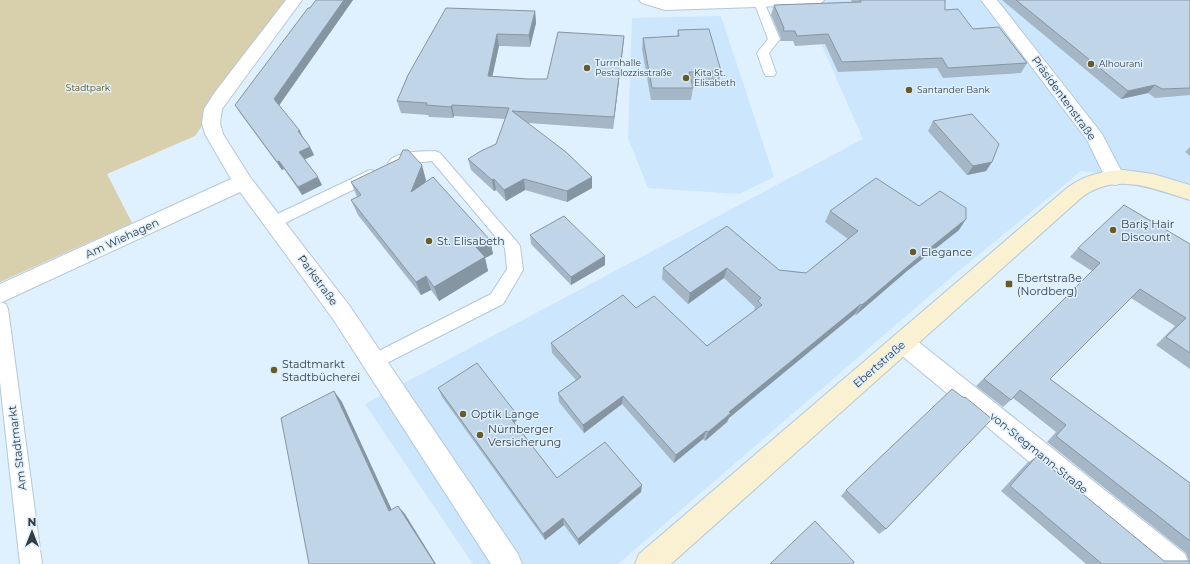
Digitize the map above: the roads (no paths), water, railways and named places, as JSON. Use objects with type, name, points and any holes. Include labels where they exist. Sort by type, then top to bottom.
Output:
[{"type":"street","name":"Parkstraße","points":[[294,0],[221,96],[213,109],[211,123],[214,134],[243,182],[341,312],[375,361],[508,564]]},
{"type":"street","points":[[647,0],[665,5],[816,0]]},
{"type":"street","name":"Präsidentenstraße","points":[[989,0],[1095,138],[1115,178]]},
{"type":"street","points":[[1115,178],[1169,184],[1190,193]]},
{"type":"street","name":"Ebertstraße","points":[[649,564],[1074,193],[1087,184],[1115,178]]},
{"type":"street","name":"Am Wiehagen","points":[[0,294],[243,182]]},
{"type":"street","name":"von-Stegmann-Straße","points":[[903,343],[1175,564]]},
{"type":"lane","points":[[759,2],[774,39],[763,53],[770,73]]},
{"type":"lane","points":[[274,222],[403,159],[435,156],[512,246],[515,270],[497,299],[375,361]]},
{"type":"lane","name":"Am Stadtmarkt","points":[[0,309],[31,564]]},
{"type":"place","name":"Alhourani","points":[[1091,64]]},
{"type":"place","name":"Turrnhalle Pestalozzisstraße","points":[[587,68]]},
{"type":"place","name":"Kita St. Elisabeth","points":[[686,78]]},
{"type":"place","name":"Santander Bank","points":[[909,90]]},
{"type":"place","name":"Bariş Hair Discount","points":[[1113,230]]},
{"type":"place","name":"St. Elisabeth","points":[[429,241]]},
{"type":"place","name":"Elegance","points":[[913,252]]},
{"type":"place","name":"Ebertstraße (Nordberg)","points":[[1009,284]]},
{"type":"place","name":"Stadtmarkt Stadtbücherei","points":[[274,370]]},
{"type":"place","name":"Optik Lange","points":[[463,414]]},
{"type":"place","name":"Nürnberger Versicherung","points":[[480,435]]},
{"type":"park label","name":"Stadtpark","points":[[88,88]]}]
